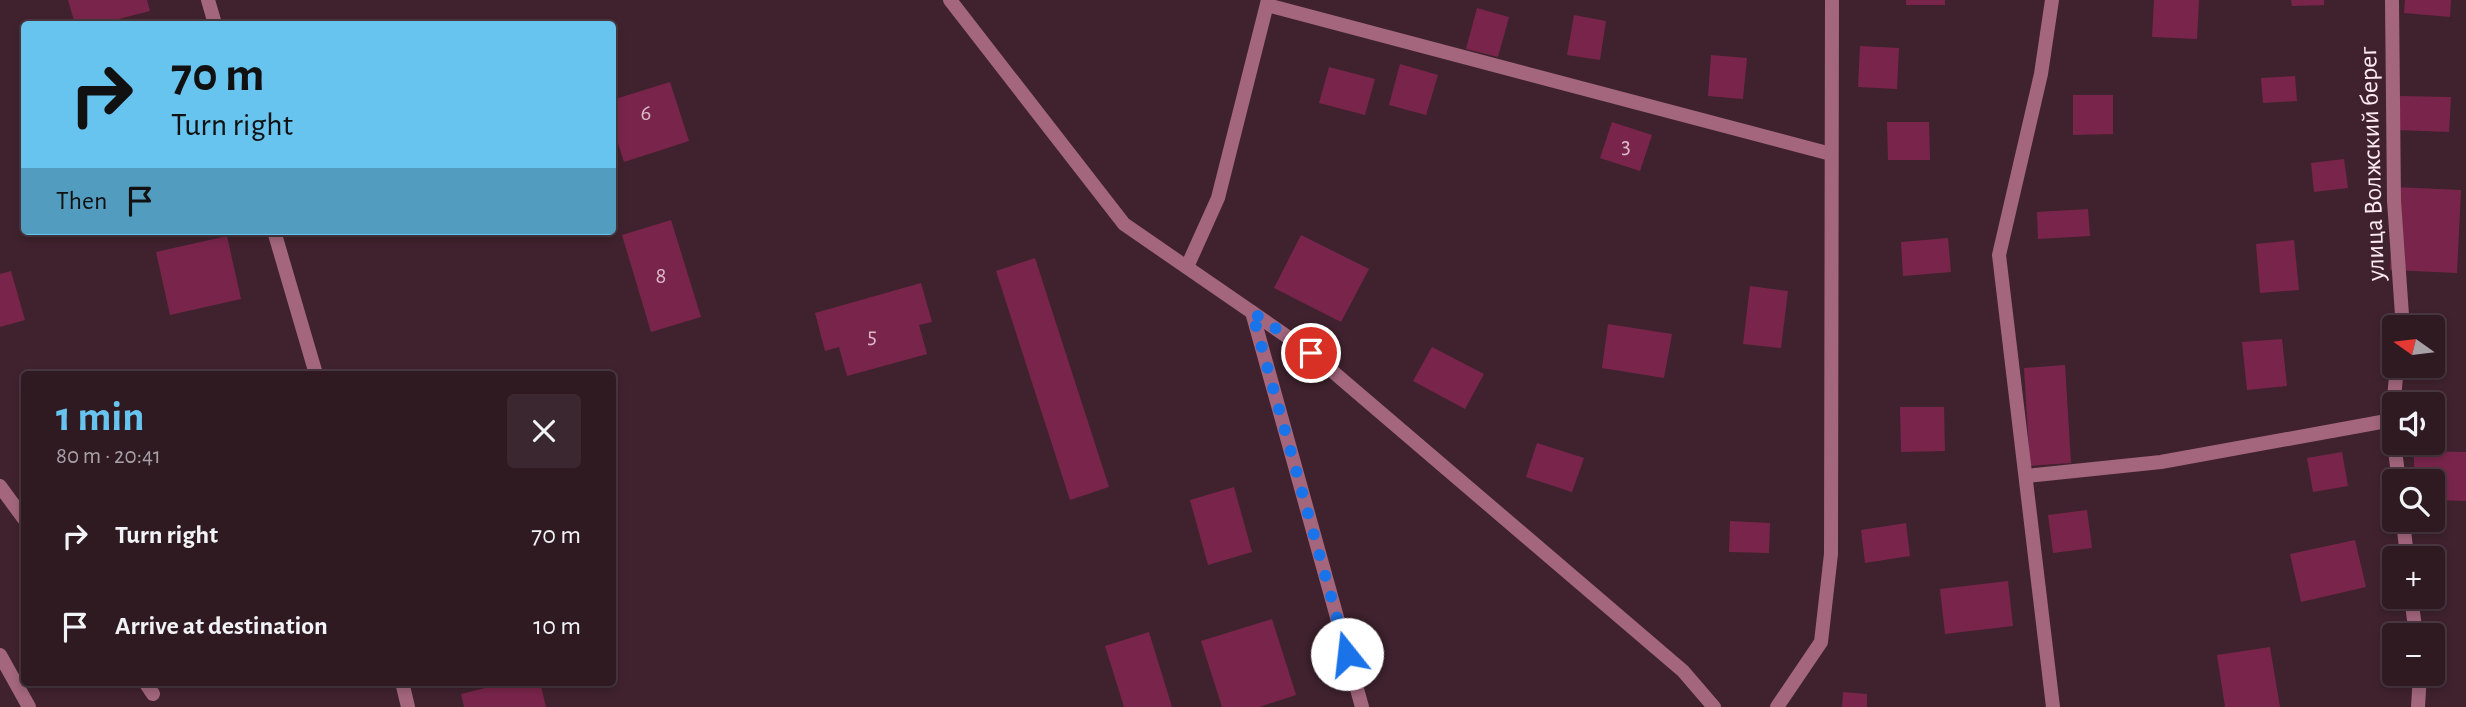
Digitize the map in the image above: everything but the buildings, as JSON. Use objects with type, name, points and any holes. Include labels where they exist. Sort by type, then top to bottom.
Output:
[{"type":"street","points":[[208,0],[214,21]]},
{"type":"street","points":[[950,0],[1124,224],[1311,353],[1683,671],[1714,707]]},
{"type":"street","points":[[1777,707],[1821,642],[1831,554],[1832,0]]},
{"type":"street","points":[[2052,0],[2041,74],[1999,255],[2053,707]]},
{"type":"street","name":"улица Волжский берег","points":[[2392,0],[2393,201],[2402,315]]},
{"type":"street","points":[[1187,267],[1218,198],[1268,3],[1831,154]]},
{"type":"street","points":[[275,235],[315,371]]},
{"type":"street","points":[[1252,312],[1362,707]]},
{"type":"street","points":[[2026,476],[2161,462],[2382,423]]},
{"type":"street","points":[[0,486],[21,515]]},
{"type":"street","points":[[0,655],[29,707]]},
{"type":"street","points":[[402,686],[408,707]]},
{"type":"street","points":[[2418,707],[2419,686]]},
{"type":"route","points":[[1311,353],[1252,312],[1347,654]]}]
